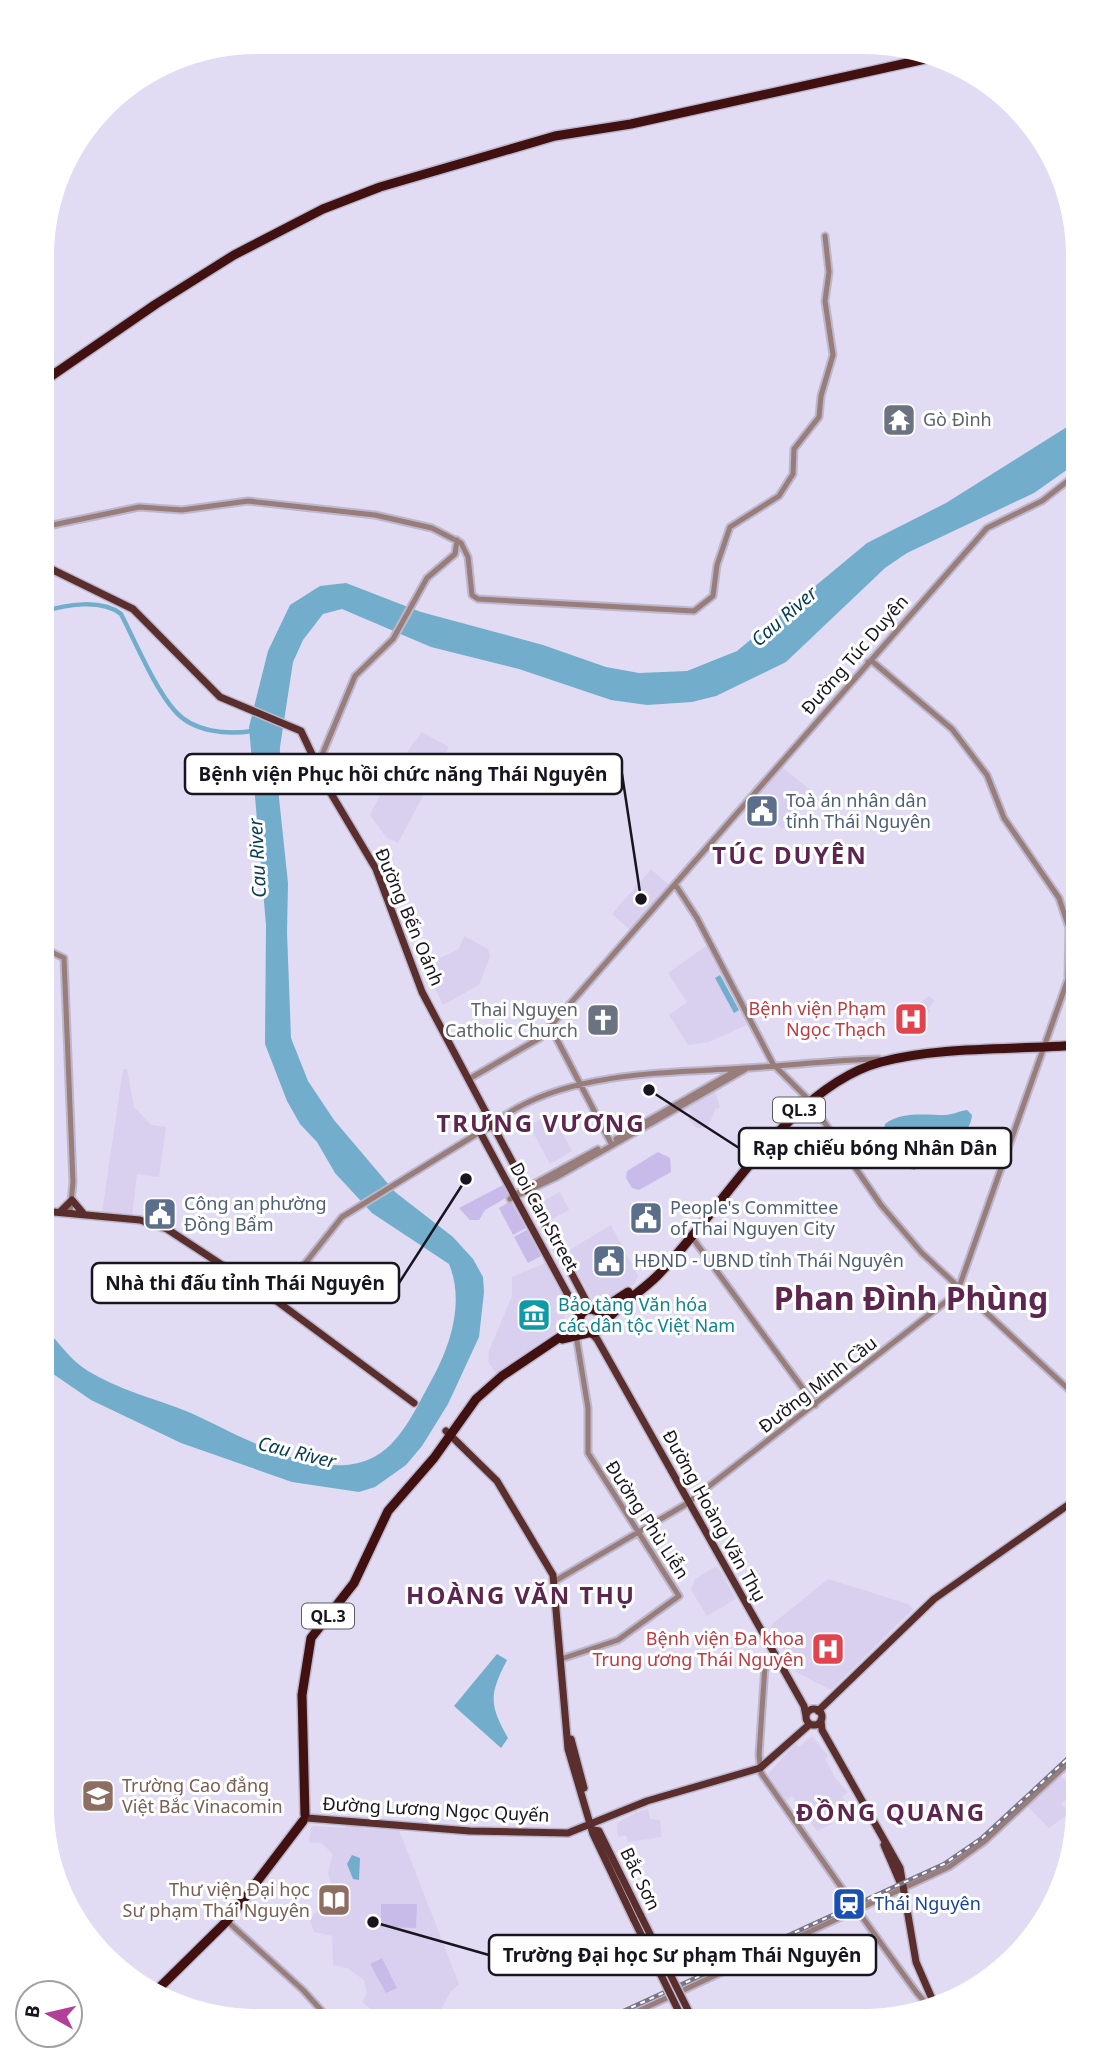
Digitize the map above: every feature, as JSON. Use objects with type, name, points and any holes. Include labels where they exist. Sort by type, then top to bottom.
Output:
[{"type":"highway","points":[[54,372],[166,293],[232,254],[306,214],[378,183],[529,137],[636,118],[912,60]]},
{"type":"highway","name":"QL.3","points":[[856,1065],[899,1058],[1065,1044]]},
{"type":"highway","name":"QL.3","points":[[305,1818],[302,1696],[311,1638],[354,1583],[388,1511],[443,1446],[449,1433],[482,1392],[566,1333],[580,1318],[592,1310],[610,1305],[651,1274],[807,1099],[856,1065],[909,1053],[1047,1046]]},
{"type":"highway","name":"QL.3","points":[[449,1433],[496,1385],[563,1339],[589,1333],[601,1326],[613,1310],[657,1275],[807,1099]]},
{"type":"highway","points":[[592,1310],[600,1314],[601,1326]]},
{"type":"highway","points":[[580,1318],[582,1329],[589,1333]]},
{"type":"highway","points":[[162,1985],[227,1921],[305,1818]]},
{"type":"main road","name":"Đường Bến Oánh","points":[[54,570],[133,608],[220,697],[302,731],[317,767],[376,869],[422,992],[492,1125]]},
{"type":"main road","points":[[480,1132],[492,1125]]},
{"type":"main road","name":"Doi Can Street","points":[[492,1125],[592,1310]]},
{"type":"main road","name":"Doi Can Street","points":[[480,1132],[580,1318]]},
{"type":"main road","points":[[60,1212],[72,1200],[84,1214]]},
{"type":"main road","points":[[54,1212],[140,1220],[167,1230],[280,1303],[414,1403]]},
{"type":"main road","name":"Đường Hoàng Văn Thụ","points":[[601,1326],[601,1338],[633,1400],[785,1670],[804,1706],[809,1722],[820,1731],[897,1862],[916,1962],[931,1997]]},
{"type":"main road","name":"Đường Hoàng Văn Thụ","points":[[589,1333],[597,1339],[633,1400]]},
{"type":"main road","points":[[449,1433],[497,1481],[557,1580]]},
{"type":"main road","points":[[809,1722],[934,1599],[1065,1507]]},
{"type":"main road","name":"Bắc Sơn","points":[[557,1580],[569,1734],[593,1834],[687,2009]]},
{"type":"main road","name":"Đường Hoàng Văn Thụ","points":[[761,1628],[775,1657],[818,1713],[822,1730],[850,1781]]},
{"type":"main road","points":[[809,1722],[818,1713]]},
{"type":"main road","name":"Đường Lương Ngọc Quyến","points":[[305,1818],[552,1834],[593,1828],[646,1801],[760,1768],[809,1722]]},
{"type":"main road","name":"Bắc Sơn","points":[[638,1918],[678,2009]]},
{"type":"street","points":[[54,525],[139,507],[182,510],[251,501],[394,518],[432,528],[457,540],[467,554],[472,595],[478,599],[694,611],[713,596],[717,565],[730,527],[779,496],[793,474],[794,449],[820,417],[821,396],[833,355],[825,301],[829,273],[825,236]]},
{"type":"street","name":"Đường Túc Duyên","points":[[469,1079],[533,1044],[550,1026],[987,528],[1042,501],[1066,482]]},
{"type":"street","points":[[317,767],[355,676],[396,634],[430,575],[455,554],[457,540]]},
{"type":"street","points":[[868,662],[873,662],[963,739],[987,775],[1004,818],[1049,879],[1066,918]]},
{"type":"street","points":[[675,884],[697,918],[773,1064],[807,1099],[881,1205],[922,1253],[1065,1386]]},
{"type":"street","points":[[54,953],[64,958],[72,1200],[70,1213]]},
{"type":"street","points":[[961,1289],[1066,992]]},
{"type":"street","points":[[550,1026],[611,1144]]},
{"type":"street","points":[[492,1125],[548,1096],[582,1086],[658,1072],[773,1064],[856,1065]]},
{"type":"street","points":[[515,1196],[750,1067]]},
{"type":"street","points":[[691,1099],[741,1068]]},
{"type":"street","points":[[272,1298],[299,1271],[345,1215],[480,1132]]},
{"type":"street","points":[[534,1231],[546,1225]]},
{"type":"street","points":[[691,1236],[815,1405]]},
{"type":"street","points":[[280,1303],[299,1271]]},
{"type":"street","points":[[565,1286],[574,1281]]},
{"type":"street","name":"Đường Minh Cầu","points":[[557,1580],[689,1502],[961,1289]]},
{"type":"street","name":"Đường Phù Liễn","points":[[562,1658],[603,1647],[622,1638],[679,1596],[588,1453],[587,1408],[576,1335]]},
{"type":"street","points":[[775,1657],[765,1665],[760,1768],[859,1910],[870,1932],[923,1999]]},
{"type":"street","points":[[643,2009],[859,1910],[901,1886],[949,1867],[974,1850],[1065,1765]]},
{"type":"street","points":[[227,1921],[320,2009]]},
{"type":"shaded area","points":[[422,732],[449,747],[398,843],[387,838],[370,815],[392,772]]},
{"type":"shaded area","points":[[782,767],[814,793],[782,829],[769,815],[759,826],[744,810]]},
{"type":"shaded area","points":[[651,869],[669,885],[630,930],[612,914]]},
{"type":"shaded area","points":[[464,936],[488,949],[490,957],[479,985],[443,1005],[425,966],[425,958],[440,958],[459,949]]},
{"type":"shaded area","points":[[706,946],[747,1025],[709,1042],[688,1045],[669,1015],[687,1002],[668,973]]},
{"type":"shaded area","name":"Bệnh viện Phạm Ngọc Thạch","points":[[929,996],[935,1001],[911,1034],[896,1027],[904,1003],[915,1007]]},
{"type":"shaded area","points":[[123,1069],[127,1069],[134,1107],[151,1125],[166,1127],[159,1177],[137,1174],[132,1216],[102,1213]]},
{"type":"shaded area","points":[[715,1091],[720,1108],[715,1109],[708,1128],[696,1128],[688,1118],[691,1110],[683,1112],[681,1109]]},
{"type":"shaded area","points":[[552,1114],[572,1151],[550,1164],[529,1125]]},
{"type":"shaded area","points":[[658,1152],[670,1158],[671,1172],[639,1190],[632,1188],[626,1178],[627,1171]]},
{"type":"shaded area","points":[[503,1185],[509,1196],[485,1210],[479,1220],[470,1220],[459,1208]]},
{"type":"shaded area","points":[[560,1192],[569,1210],[548,1221],[539,1203]]},
{"type":"shaded area","points":[[511,1201],[526,1228],[513,1235],[499,1208]]},
{"type":"shaded area","name":"HĐND - UBND tỉnh Thái Nguyên","points":[[611,1225],[638,1276],[635,1283],[604,1306],[594,1303],[566,1252]]},
{"type":"shaded area","points":[[527,1230],[541,1256],[528,1263],[514,1237]]},
{"type":"shaded area","name":"Bảo tàng Văn hóa các dân tộc Việt Nam","points":[[545,1263],[567,1304],[562,1327],[497,1374],[488,1362],[489,1351],[512,1296],[512,1277]]},
{"type":"shaded area","points":[[718,1567],[736,1599],[707,1616],[691,1590],[695,1579]]},
{"type":"shaded area","name":"Bệnh viện Đa khoa Trung ương Thái Nguyên","points":[[828,1579],[908,1604],[913,1609],[831,1690],[796,1672],[770,1626]]},
{"type":"shaded area","points":[[812,1736],[828,1756],[825,1758],[835,1778],[848,1792],[842,1797],[845,1800],[832,1824],[817,1831],[792,1796],[786,1801],[768,1774],[795,1744],[799,1747]]},
{"type":"shaded area","points":[[1060,1774],[1065,1780],[1065,1800],[1061,1804],[1065,1808],[1065,1817],[1049,1828],[1027,1806]]},
{"type":"shaded area","points":[[634,1808],[637,1812],[648,1809],[650,1819],[660,1820],[662,1837],[628,1842],[626,1835],[618,1837],[617,1823],[635,1813]]},
{"type":"shaded area","points":[[346,1824],[361,1825],[364,1829],[399,1830],[459,1984],[450,1992],[442,2009],[371,2009],[362,2002],[367,1994],[364,1980],[347,1968],[333,1965],[332,1936],[314,1932],[310,1920],[329,1896],[331,1883],[328,1873],[333,1854],[321,1843],[309,1842],[311,1828],[345,1828]]},
{"type":"shaded area","points":[[381,1904],[417,1904],[416,1928],[381,1927]]},
{"type":"shaded area","points":[[382,1958],[397,1988],[386,1993],[370,1964]]},
{"type":"water","name":"Cau River","points":[[1066,428],[1066,471],[1034,493],[907,553],[885,568],[786,662],[716,696],[692,702],[647,705],[611,700],[519,669],[431,647],[342,609],[323,614],[303,640],[293,662],[280,747],[279,798],[288,883],[291,1038],[308,1081],[334,1120],[395,1192],[453,1237],[473,1259],[483,1277],[479,1337],[448,1404],[422,1446],[406,1465],[375,1487],[359,1492],[292,1482],[181,1443],[91,1400],[54,1375],[54,1338],[82,1367],[111,1383],[186,1411],[276,1452],[325,1465],[348,1465],[381,1453],[399,1436],[431,1381],[449,1339],[456,1294],[449,1264],[372,1213],[335,1173],[317,1142],[300,1124],[287,1101],[265,1044],[266,925],[249,727],[268,651],[290,605],[320,586],[346,583],[421,612],[543,645],[606,667],[639,673],[687,671],[737,651],[867,543],[946,503]]},
{"type":"water","points":[[720,975],[739,1010],[734,1013],[715,978]]},
{"type":"water","points":[[967,1110],[972,1115],[966,1130],[924,1150],[915,1170],[905,1168],[901,1155],[883,1136],[885,1124],[898,1117],[948,1115]]},
{"type":"water","points":[[497,1654],[507,1660],[494,1691],[497,1716],[508,1738],[501,1748],[454,1706]]},
{"type":"water","points":[[352,1855],[360,1858],[359,1880],[353,1879],[347,1864]]},
{"type":"waterway","points":[[54,609],[83,604],[113,609],[121,614],[160,690],[182,718],[191,724],[211,730],[232,733],[252,731]]},
{"type":"railway","points":[[628,2009],[944,1864],[982,1838],[1065,1761]]},
{"type":"place","name":"Gò Đình","points":[[899,420]]},
{"type":"place","name":"Toà án nhân dân tỉnh Thái Nguyên","points":[[762,811]]},
{"type":"place","name":"Bệnh viện Phục hồi chức năng Thái Nguyên","points":[[641,899]]},
{"type":"place","name":"Bệnh viện Phạm Ngọc Thạch","points":[[911,1019]]},
{"type":"place","name":"Thai Nguyen Catholic Church","points":[[603,1020]]},
{"type":"place","name":"Rạp chiếu bóng Nhân Dân","points":[[649,1090]]},
{"type":"place","name":"Nhà thi đấu tỉnh Thái Nguyên","points":[[466,1179]]},
{"type":"place","name":"Công an phường Đồng Bẩm","points":[[160,1214]]},
{"type":"place","name":"People's Committee of Thai Nguyen City","points":[[646,1218]]},
{"type":"place","name":"HĐND - UBND tỉnh Thái Nguyên","points":[[609,1261]]},
{"type":"place","name":"Bảo tàng Văn hóa các dân tộc Việt Nam","points":[[534,1315]]},
{"type":"place","name":"Bệnh viện Đa khoa Trung ương Thái Nguyên","points":[[828,1649]]},
{"type":"place","name":"Trường Cao đẳng Việt Bắc Vinacomin","points":[[98,1796]]},
{"type":"place","name":"Thư viện Đại học Sư phạm Thái Nguyên","points":[[334,1900]]},
{"type":"place","name":"Thái Nguyên","points":[[849,1904]]},
{"type":"place","name":"Trường Đại học Sư phạm Thái Nguyên","points":[[373,1922]]},
{"type":"district","name":"TÚC DUYÊN","points":[[790,856]]},
{"type":"district","name":"TRƯNG VƯƠNG","points":[[541,1124]]},
{"type":"district","name":"Phan Đình Phùng","points":[[911,1299]]},
{"type":"district","name":"HOÀNG VĂN THỤ","points":[[521,1596]]},
{"type":"district","name":"ĐỒNG QUANG","points":[[891,1813]]}]
